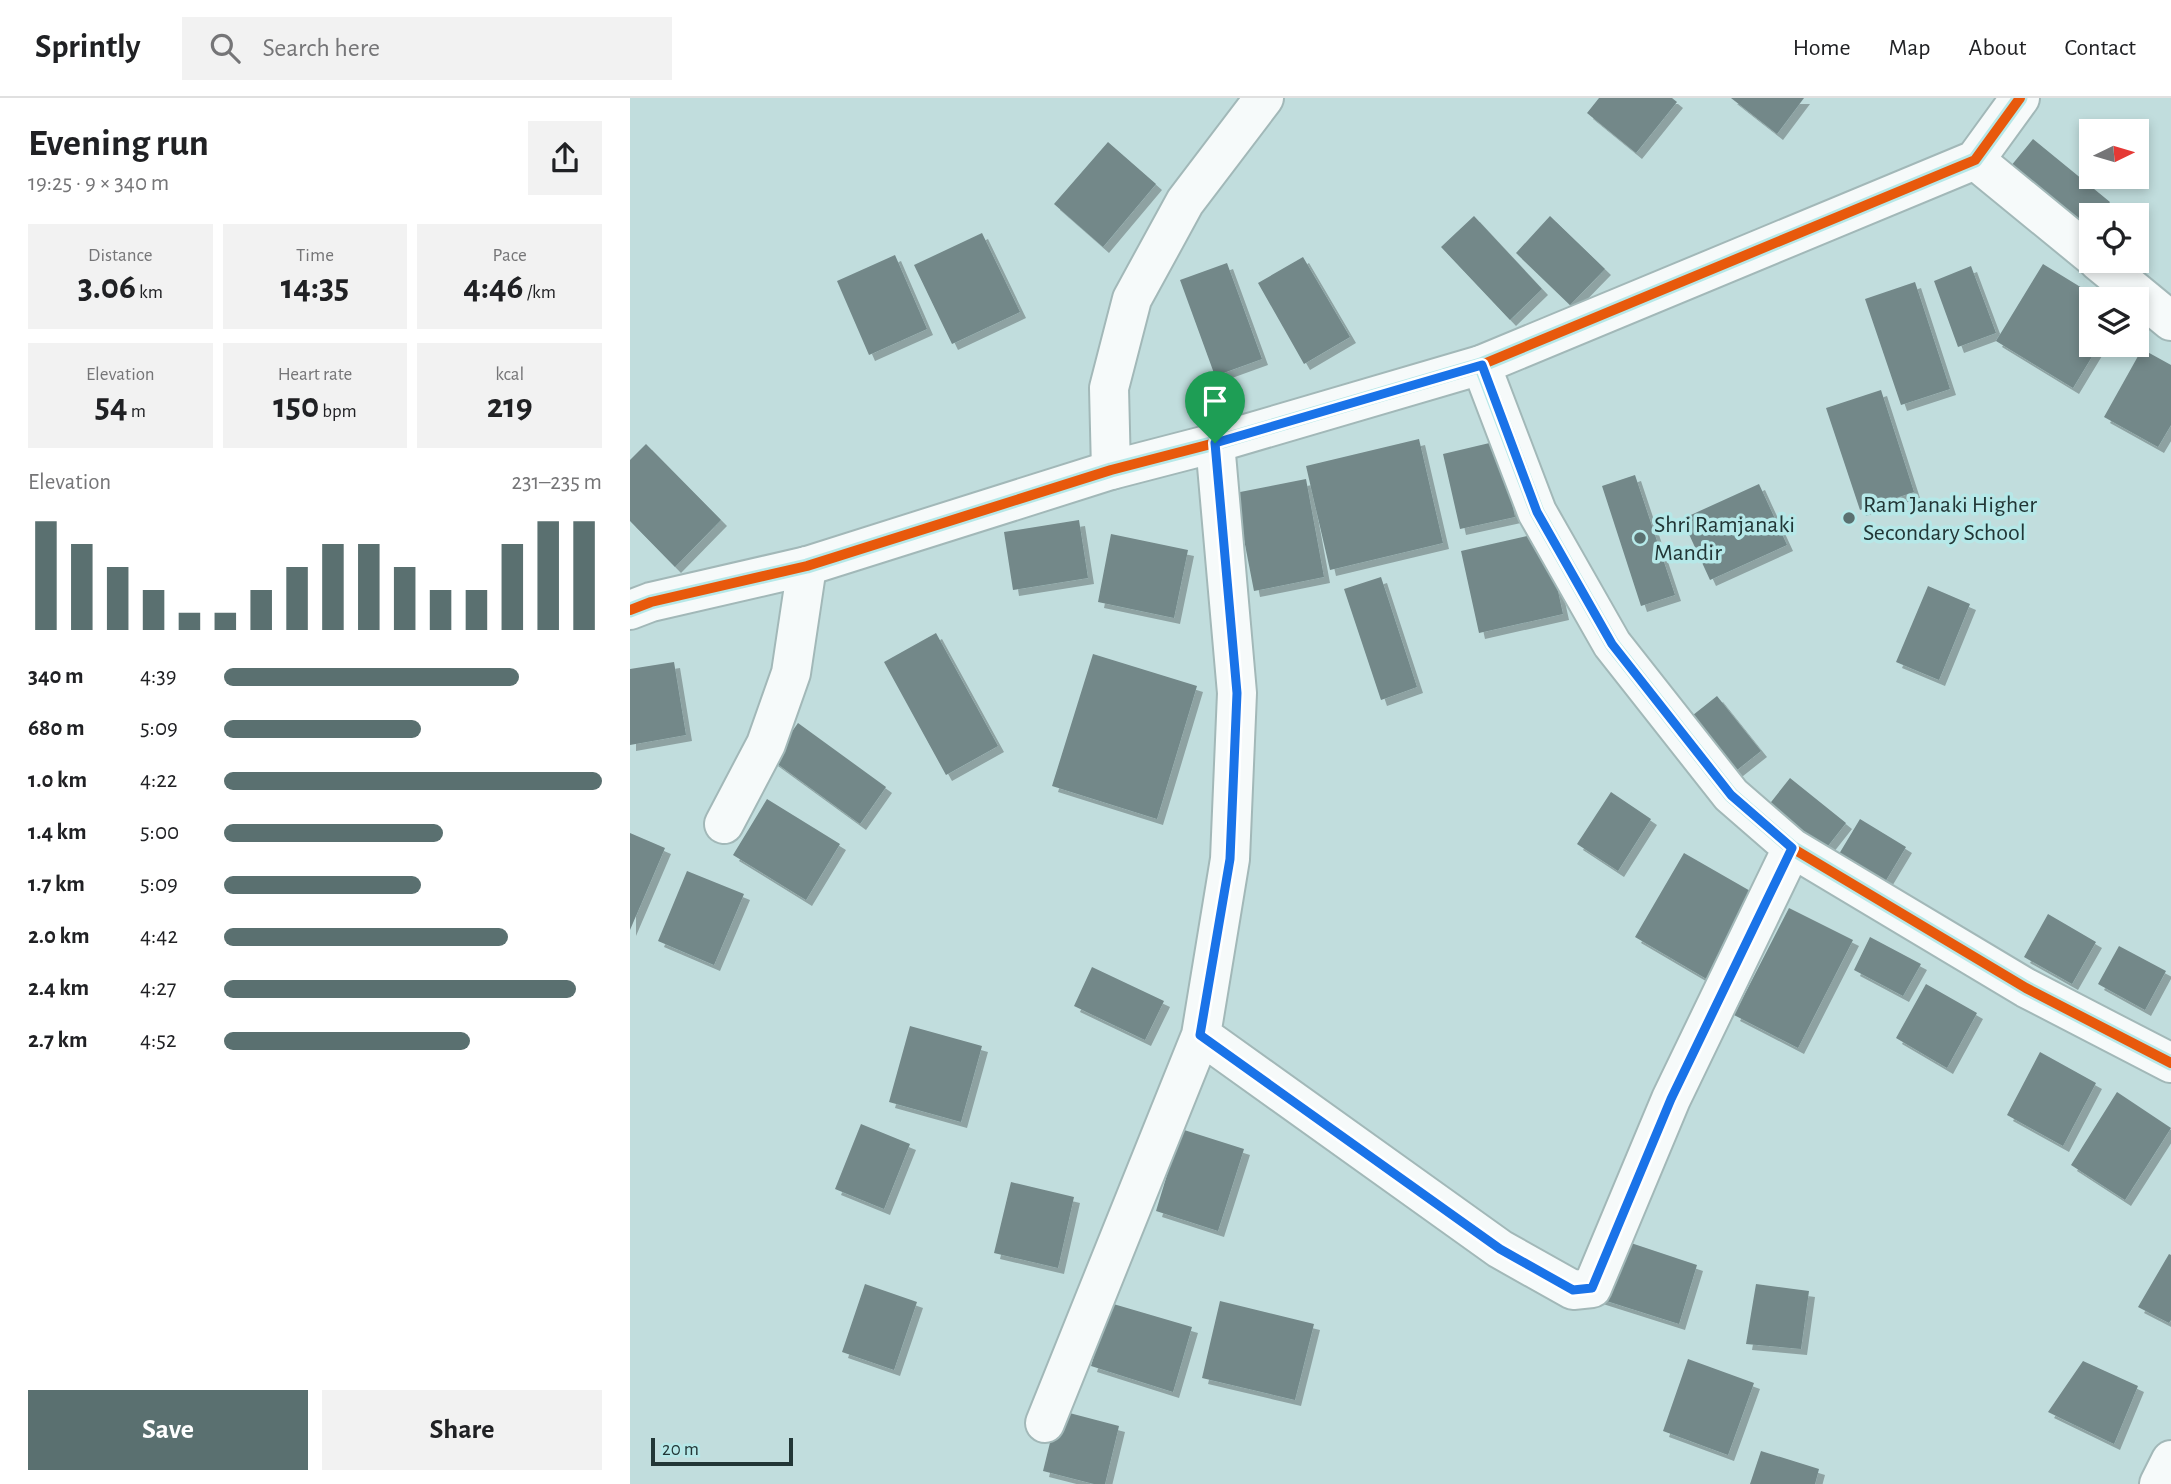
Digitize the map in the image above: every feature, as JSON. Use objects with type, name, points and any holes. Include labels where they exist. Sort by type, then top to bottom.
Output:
[{"type":"street","points":[[1111,470],[1109,388],[1132,299],[1185,202],[1264,98]]},
{"type":"street","points":[[630,610],[650,601],[807,566],[1111,470],[1215,443],[1482,365],[1975,160],[2020,98]]},
{"type":"street","points":[[1975,160],[2079,245]]},
{"type":"street","points":[[2113,273],[2171,321]]},
{"type":"street","points":[[1482,365],[1537,512],[1612,644],[1731,795],[1792,848],[2026,988],[2171,1063]]},
{"type":"street","points":[[1045,1423],[1200,1035],[1230,859],[1237,693],[1215,443]]},
{"type":"street","points":[[724,824],[766,744],[791,673],[807,566]]},
{"type":"street","points":[[1200,1035],[1500,1249],[1573,1290],[1592,1288],[1671,1099],[1792,848]]},
{"type":"street","points":[[2159,1484],[2171,1460]]},
{"type":"building","points":[[1599,98],[1672,98],[1677,102],[1636,153],[1587,113]]},
{"type":"building","points":[[1731,98],[1804,98],[1777,134]]},
{"type":"building","points":[[2033,139],[2079,177],[2079,189],[2094,189],[2110,202],[2079,203],[2079,233],[2006,172]]},
{"type":"building","points":[[1108,142],[1156,184],[1103,247],[1054,204]]},
{"type":"building","points":[[1474,216],[1542,289],[1510,320],[1441,247]]},
{"type":"building","points":[[1550,216],[1605,269],[1570,305],[1516,253]]},
{"type":"building","points":[[982,233],[1020,312],[952,344],[914,265]]},
{"type":"building","points":[[895,255],[927,329],[869,355],[837,281]]},
{"type":"building","points":[[1303,257],[1350,337],[1304,364],[1258,283]]},
{"type":"building","points":[[1227,263],[1262,359],[1215,376],[1180,280]]},
{"type":"building","points":[[2043,264],[2080,287],[2079,357],[2092,357],[2073,388],[1996,341]]},
{"type":"building","points":[[1971,266],[1996,333],[1958,347],[1934,281]]},
{"type":"building","points":[[1915,282],[1950,389],[1901,405],[1865,299]]},
{"type":"building","points":[[2149,353],[2171,365],[2171,425],[2158,447],[2104,417],[2138,357],[2149,357]]},
{"type":"building","points":[[1881,390],[1914,492],[1860,510],[1826,408]]},
{"type":"building","points":[[1419,439],[1443,543],[1330,570],[1306,466]]},
{"type":"building","points":[[1498,441],[1515,517],[1460,529],[1443,454]]},
{"type":"building","points":[[646,444],[721,520],[675,567],[630,521],[630,460]]},
{"type":"building","points":[[1635,475],[1675,595],[1641,606],[1602,486]]},
{"type":"building","points":[[1306,479],[1324,577],[1254,591],[1235,493]]},
{"type":"building","points":[[1759,484],[1787,545],[1710,580],[1682,519]]},
{"type":"building","points":[[1079,520],[1088,578],[1013,590],[1004,532]]},
{"type":"building","points":[[1545,532],[1563,614],[1479,633],[1461,551]]},
{"type":"building","points":[[1111,534],[1188,550],[1174,618],[1098,602]]},
{"type":"building","points":[[1381,577],[1417,687],[1381,700],[1344,589]]},
{"type":"building","points":[[1928,586],[1970,604],[1939,680],[1896,662]]},
{"type":"building","points":[[936,633],[998,746],[946,775],[884,662]]},
{"type":"building","points":[[1093,654],[1197,686],[1157,819],[1052,786]]},
{"type":"building","points":[[674,662],[686,735],[630,745],[630,669]]},
{"type":"building","points":[[1717,696],[1761,751],[1732,774],[1688,719]]},
{"type":"building","points":[[798,723],[886,787],[860,824],[772,760]]},
{"type":"building","points":[[1790,778],[1846,823],[1820,856],[1764,811]]},
{"type":"building","points":[[1611,792],[1651,819],[1618,871],[1577,844]]},
{"type":"building","points":[[767,799],[840,844],[806,900],[733,855]]},
{"type":"building","points":[[1860,819],[1906,847],[1882,887],[1836,859]]},
{"type":"building","points":[[630,833],[665,848],[630,930]]},
{"type":"building","points":[[1684,853],[1759,896],[1710,981],[1635,937]]},
{"type":"building","points":[[687,871],[744,894],[714,965],[658,941]]},
{"type":"building","points":[[1789,908],[1853,940],[1798,1048],[1734,1015]]},
{"type":"building","points":[[2048,914],[2096,942],[2072,984],[2024,957]]},
{"type":"building","points":[[1870,937],[1921,964],[1903,996],[1854,970]]},
{"type":"building","points":[[2119,946],[2166,971],[2145,1010],[2098,984]]},
{"type":"building","points":[[1092,967],[1164,1001],[1145,1040],[1074,1006]]},
{"type":"building","points":[[1926,984],[1977,1013],[1947,1068],[1896,1038]]},
{"type":"building","points":[[910,1026],[982,1046],[961,1122],[889,1102]]},
{"type":"building","points":[[2040,1052],[2096,1083],[2063,1146],[2007,1115]]},
{"type":"building","points":[[2117,1092],[2171,1128],[2125,1200],[2071,1165]]},
{"type":"building","points":[[861,1124],[910,1144],[884,1209],[835,1189]]},
{"type":"building","points":[[1181,1129],[1244,1149],[1218,1231],[1156,1211]]},
{"type":"building","points":[[1011,1182],[1074,1197],[1058,1268],[994,1253]]},
{"type":"building","points":[[1619,1239],[1697,1265],[1679,1324],[1597,1298]]},
{"type":"building","points":[[2169,1254],[2171,1320],[2169,1323],[2138,1307]]},
{"type":"building","points":[[865,1284],[917,1302],[894,1370],[842,1352]]},
{"type":"building","points":[[1756,1284],[1809,1291],[1801,1349],[1746,1344]]},
{"type":"building","points":[[1220,1301],[1314,1324],[1295,1400],[1202,1378]]},
{"type":"building","points":[[1110,1303],[1192,1327],[1173,1392],[1091,1366]]},
{"type":"building","points":[[1688,1359],[1754,1383],[1728,1455],[1663,1431]]},
{"type":"building","points":[[2083,1361],[2138,1386],[2114,1444],[2048,1412]]},
{"type":"building","points":[[1058,1410],[1119,1426],[1105,1484],[1094,1484],[1043,1471]]},
{"type":"building","points":[[1761,1451],[1819,1469],[1815,1484],[1750,1484]]},
{"type":"cycle path","points":[[630,610],[651,602],[807,566],[1111,470],[1215,443],[1481,365],[1975,160],[2020,98]]},
{"type":"cycle path","points":[[1481,365],[1537,512],[1612,644],[1731,795],[1792,848],[2026,988],[2171,1063]]},
{"type":"place","name":"Ram Janaki Higher Secondary School","points":[[1849,518]]},
{"type":"place","name":"Shri Ramjanaki Mandir","points":[[1640,538]]},
{"type":"route","points":[[1482,365],[1537,512],[1612,644],[1731,795],[1792,848],[1671,1099],[1592,1288],[1573,1290],[1500,1249],[1200,1035],[1230,859],[1237,693],[1215,443],[1482,365]]}]
